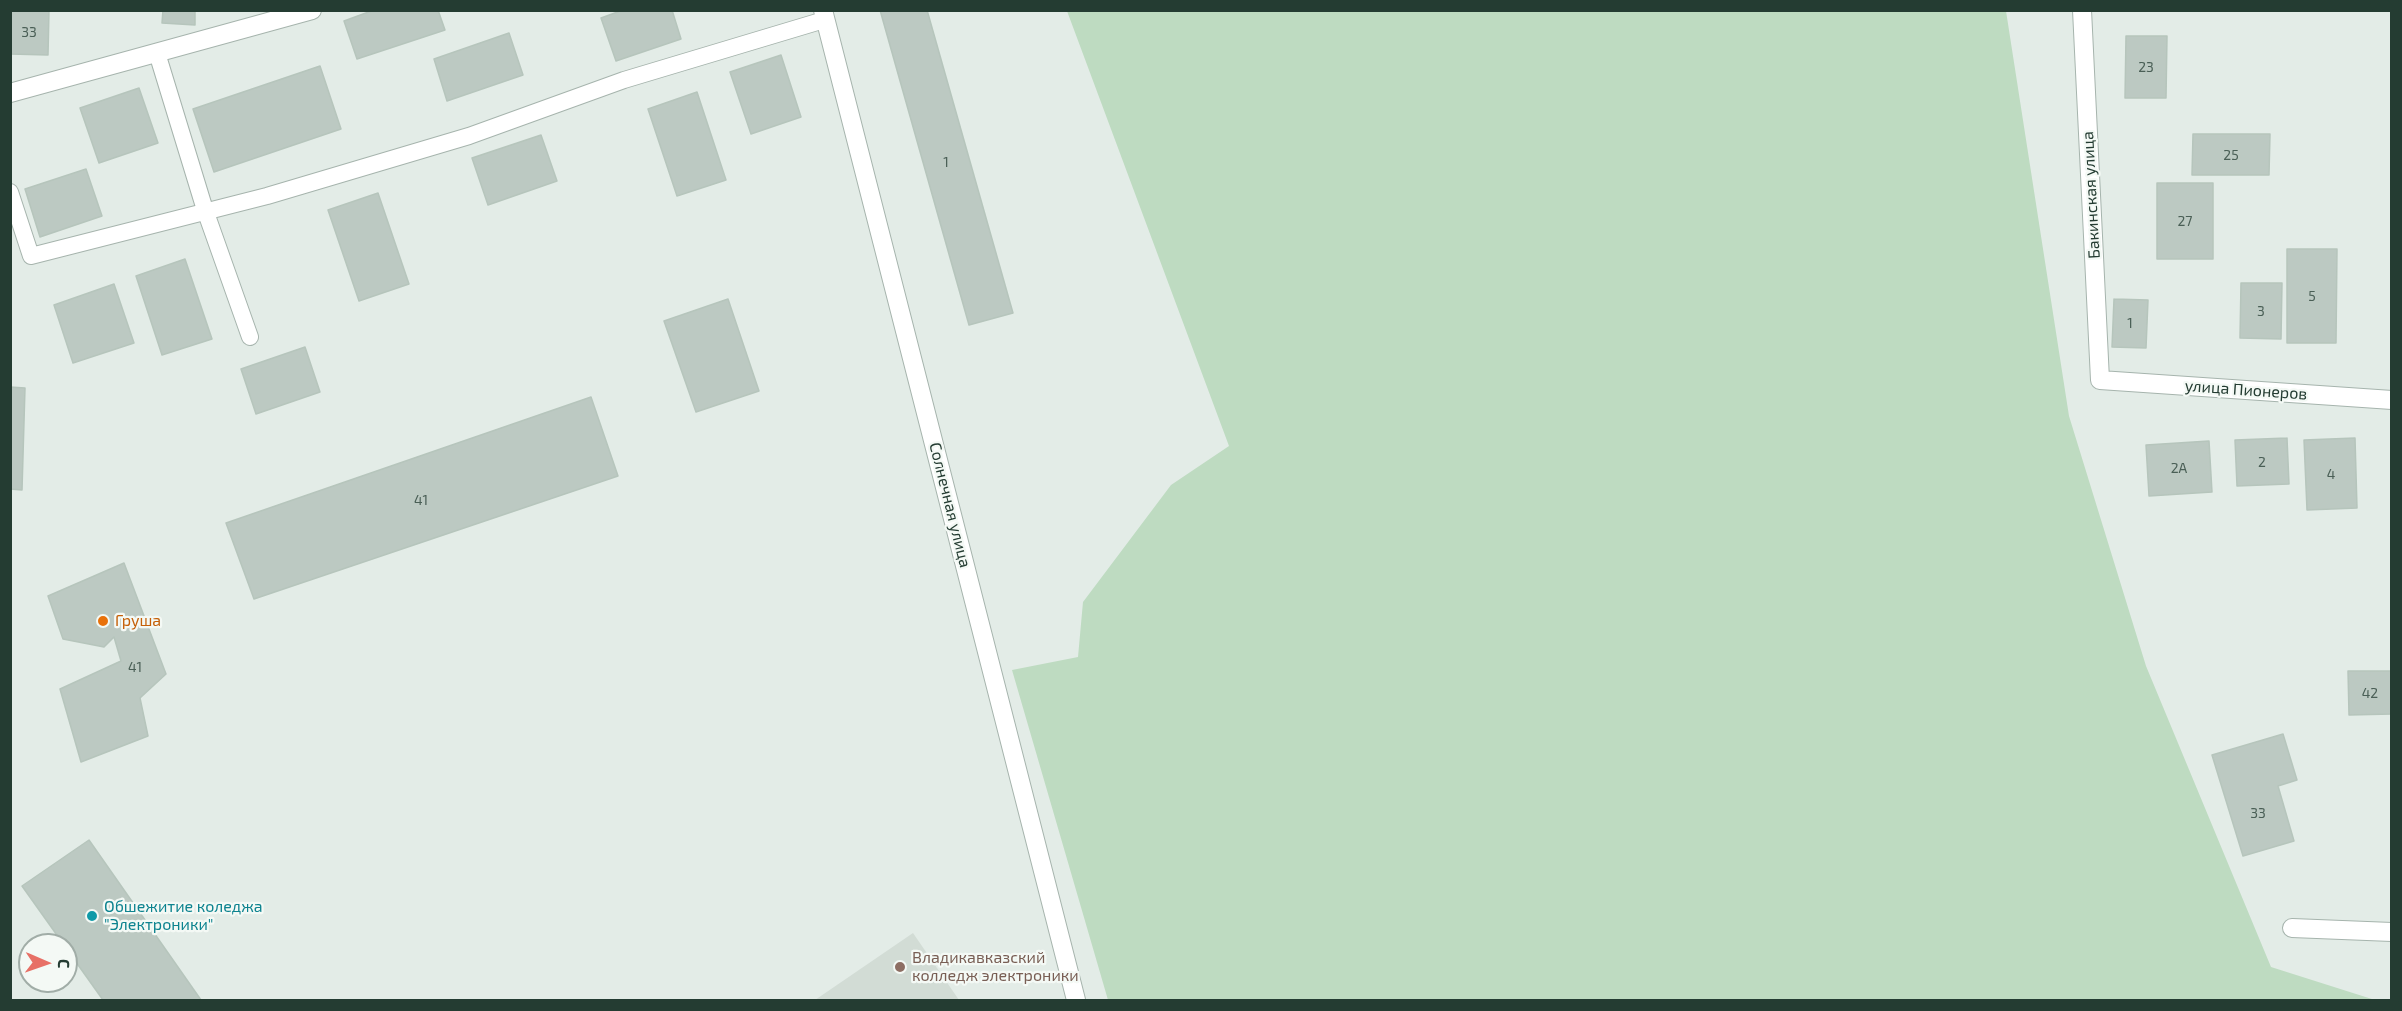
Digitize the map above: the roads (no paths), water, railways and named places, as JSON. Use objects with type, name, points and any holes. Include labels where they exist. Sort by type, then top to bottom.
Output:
[{"type":"street","points":[[10,93],[312,10]]},
{"type":"street","name":"Бакинская улица","points":[[2082,10],[2100,380]]},
{"type":"street","name":"Солнечная улица","points":[[824,15],[1076,1000]]},
{"type":"street","name":"улица Пионеров","points":[[2100,380],[2391,400]]},
{"type":"street","points":[[2292,928],[2391,932]]},
{"type":"lane","points":[[10,192],[31,256],[267,196],[469,136],[624,80],[824,15]]},
{"type":"lane","points":[[157,53],[205,210],[250,337]]},
{"type":"place","name":"Груша","points":[[103,621]]},
{"type":"place","name":"Обшежитие коледжа \"Электроники\"","points":[[92,916]]},
{"type":"place","name":"Владикавказский колледж электроники","points":[[900,967]]}]
